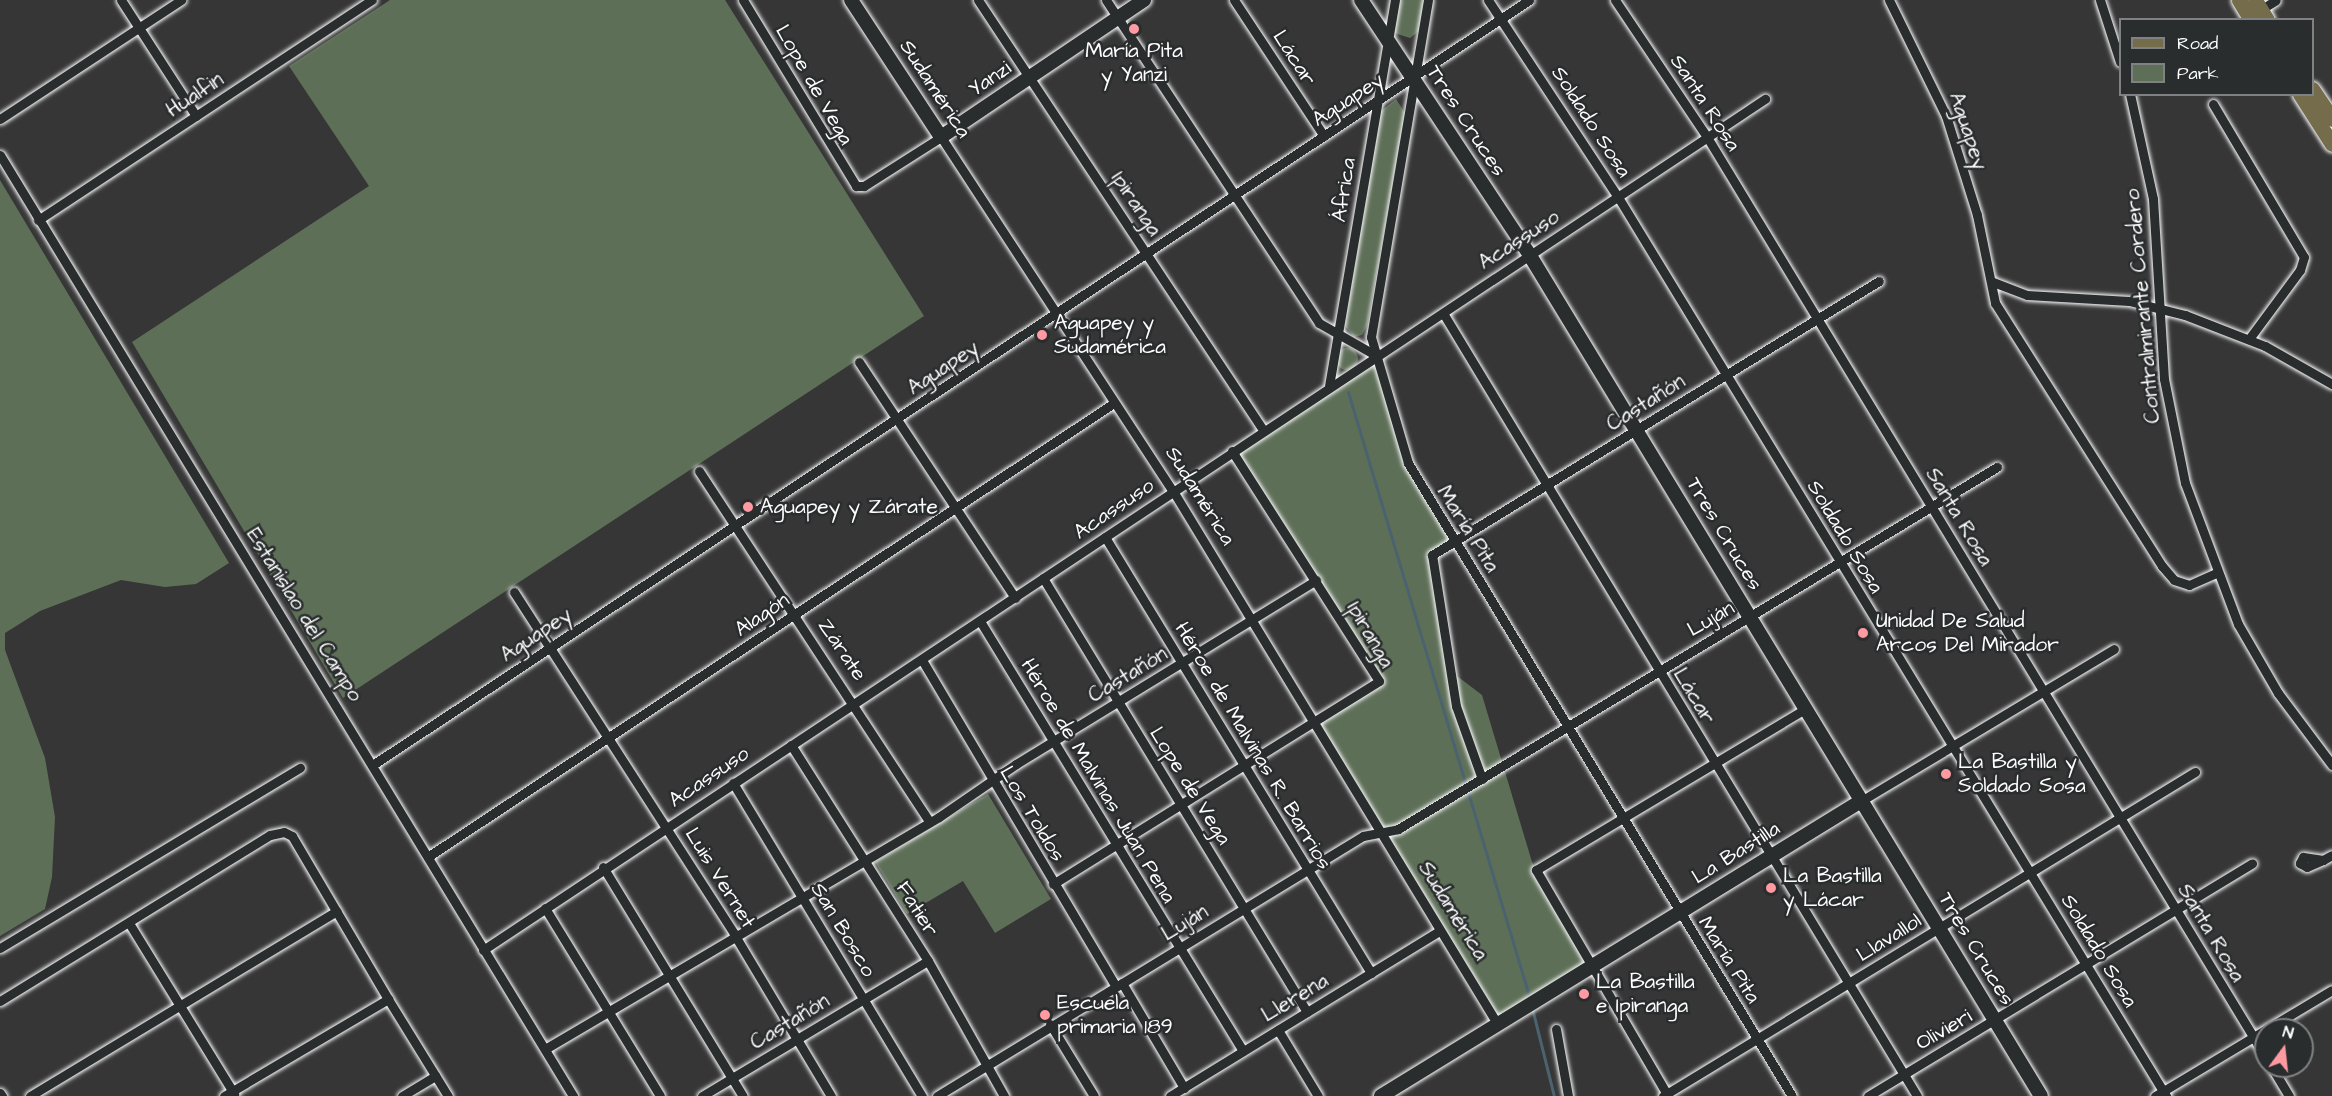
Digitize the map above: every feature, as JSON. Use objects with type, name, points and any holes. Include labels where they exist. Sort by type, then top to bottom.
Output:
[{"type":"main road","points":[[2239,0],[2257,13]]},
{"type":"main road","points":[[2314,91],[2332,119]]},
{"type":"main road","points":[[2301,96],[2332,144]]},
{"type":"street","points":[[121,0],[196,116]]},
{"type":"street","points":[[0,119],[181,0]]},
{"type":"street","name":"Hualfin","points":[[39,220],[372,0]]},
{"type":"street","points":[[745,3],[757,0]]},
{"type":"street","name":"Sudamérica","points":[[851,0],[1173,491],[1439,932],[1498,1025]]},
{"type":"street","name":"Ipiranga","points":[[978,0],[1148,253],[1263,430]]},
{"type":"street","points":[[1106,0],[1319,323],[1377,356]]},
{"type":"street","name":"Yanzi","points":[[856,186],[864,186],[941,137],[1144,0]]},
{"type":"street","name":"Lácar","points":[[1234,0],[1324,136]]},
{"type":"street","name":"Tres Cruces","points":[[1361,0],[1529,254],[2041,1096]]},
{"type":"street","name":"África","points":[[1329,386],[1395,0]]},
{"type":"street","points":[[1377,356],[1372,328],[1428,0]]},
{"type":"street","name":"Soldado Sosa","points":[[1488,0],[1618,197],[2030,872],[2161,1094]]},
{"type":"street","name":"Aguapey","points":[[374,764],[1324,136],[1414,79],[1529,0]]},
{"type":"street","name":"Santa Rosa","points":[[1615,0],[1707,137],[1931,507],[2122,816],[2253,1036]]},
{"type":"street","name":"Aguapey","points":[[1889,0],[1946,116],[1993,282],[1995,303],[2162,566],[2174,580],[2189,585],[2216,573]]},
{"type":"street","points":[[2100,0],[2119,56]]},
{"type":"street","points":[[2257,13],[2276,0]]},
{"type":"street","name":"Lope de Vega","points":[[745,3],[856,186]]},
{"type":"street","name":"Contralmirante Cordero","points":[[2130,96],[2153,199],[2159,307],[2175,445],[2216,573],[2254,654],[2332,765]]},
{"type":"street","name":"Acassuso","points":[[483,950],[603,867],[922,660],[1329,386],[1765,99]]},
{"type":"street","points":[[2213,104],[2304,257],[2300,270],[2249,339]]},
{"type":"street","name":"Estanislao del Campo","points":[[0,155],[374,764],[483,950],[573,1096]]},
{"type":"street","name":"Castañón","points":[[1478,781],[1456,706],[1453,673],[1432,555],[1879,281]]},
{"type":"street","points":[[1993,282],[2027,295],[2090,296],[2159,307],[2249,339],[2332,384]]},
{"type":"street","name":"Lácar","points":[[1443,312],[1714,765],[1772,855],[1917,1096]]},
{"type":"street","name":"María Pita","points":[[1377,356],[1407,464],[1792,1096]]},
{"type":"street","points":[[859,362],[1015,598]]},
{"type":"street","name":"Alagón","points":[[429,856],[1114,403]]},
{"type":"street","name":"Ipiranga","points":[[1232,451],[1379,677],[1376,685],[1314,723]]},
{"type":"street","name":"Luján","points":[[937,1096],[1050,1024],[1363,836],[1398,830],[1996,467]]},
{"type":"street","name":"Zárate","points":[[699,471],[855,702],[930,822]]},
{"type":"street","name":"Héroe de Malvinas R. Barrios","points":[[1105,537],[1371,973]]},
{"type":"street","name":"Lope de Vega","points":[[1043,578],[1307,1012]]},
{"type":"street","name":"Castañón","points":[[545,1049],[669,976],[734,934],[930,822],[1117,702],[1316,580]]},
{"type":"street","name":"Luis Vernet","points":[[514,592],[667,827],[831,1096]]},
{"type":"street","name":"Héroe de Malvinas Juan Pena","points":[[980,621],[1243,1051]]},
{"type":"street","name":"La Bastilla","points":[[1381,1096],[1772,855],[2114,650]]},
{"type":"street","name":"Los Toldos","points":[[922,660],[992,784],[1053,884],[1184,1088]]},
{"type":"street","points":[[1666,1095],[1536,870],[1805,709]]},
{"type":"street","points":[[1053,884],[1245,768],[1314,723]]},
{"type":"street","name":"Fatier","points":[[791,745],[928,961],[1004,1096]]},
{"type":"street","points":[[0,948],[300,768]]},
{"type":"street","name":"Llavallol","points":[[1666,1095],[2195,772]]},
{"type":"street","name":"San Bosco","points":[[733,783],[922,1096]]},
{"type":"street","points":[[0,1001],[278,832],[292,836],[448,1096]]},
{"type":"street","points":[[2323,860],[2332,855]]},
{"type":"street","name":"Olivieri","points":[[1868,1096],[2086,966],[2252,863]]},
{"type":"street","points":[[603,867],[743,1096]]},
{"type":"street","points":[[545,908],[660,1096]]},
{"type":"street","points":[[30,1096],[337,911]]},
{"type":"street","points":[[129,923],[230,1094],[388,999]]},
{"type":"street","name":"Llerena","points":[[1170,1096],[1439,932]]},
{"type":"street","name":"Castañón","points":[[702,1096],[928,961]]},
{"type":"street","points":[[2161,1094],[2332,990]]},
{"type":"street","points":[[1050,1024],[1094,1096]]},
{"type":"street","points":[[1556,1029],[1568,1096]]},
{"type":"street","points":[[1278,1030],[1318,1096]]},
{"type":"street","points":[[402,1096],[435,1076]]},
{"type":"street","points":[[2278,1078],[2289,1096]]},
{"type":"green space","points":[[390,0],[725,0],[924,316],[343,698],[132,342],[369,186],[289,66]]},
{"type":"green space","points":[[1398,0],[1424,0],[1419,31],[1410,38],[1394,33]]},
{"type":"green space","points":[[1396,99],[1405,113],[1367,326],[1362,335],[1354,337],[1345,326],[1381,111]]},
{"type":"green space","points":[[0,180],[229,563],[196,584],[165,587],[121,580],[40,611],[5,633],[5,650],[45,758],[55,817],[52,877],[45,909],[0,936]]},
{"type":"green space","points":[[1347,348],[1355,351],[1358,359],[1355,367],[1347,370],[1339,367],[1336,359],[1339,351]]},
{"type":"green space","points":[[1377,356],[1408,464],[1456,542],[1432,555],[1453,673],[1482,695],[1532,862],[1592,968],[1498,1025],[1314,723],[1379,681],[1232,451]]},
{"type":"green space","points":[[988,794],[1051,899],[995,933],[963,881],[907,914],[875,862]]},
{"type":"waterway","points":[[1348,392],[1530,999]]},
{"type":"waterway","points":[[1532,1008],[1554,1096]]},
{"type":"place","name":"María Pita y Yanzi","points":[[1134,29]]},
{"type":"place","name":"Aguapey y Sudamérica","points":[[1042,335]]},
{"type":"place","name":"Aguapey y Zárate","points":[[748,507]]},
{"type":"place","name":"Unidad De Salud Arcos Del Mirador","points":[[1863,633]]},
{"type":"place","name":"La Bastilla y Soldado Sosa","points":[[1946,774]]},
{"type":"place","name":"La Bastilla y Lácar","points":[[1771,888]]},
{"type":"place","name":"La Bastilla e Ipiranga","points":[[1584,994]]},
{"type":"place","name":"Escuela primaria 189","points":[[1045,1015]]}]
